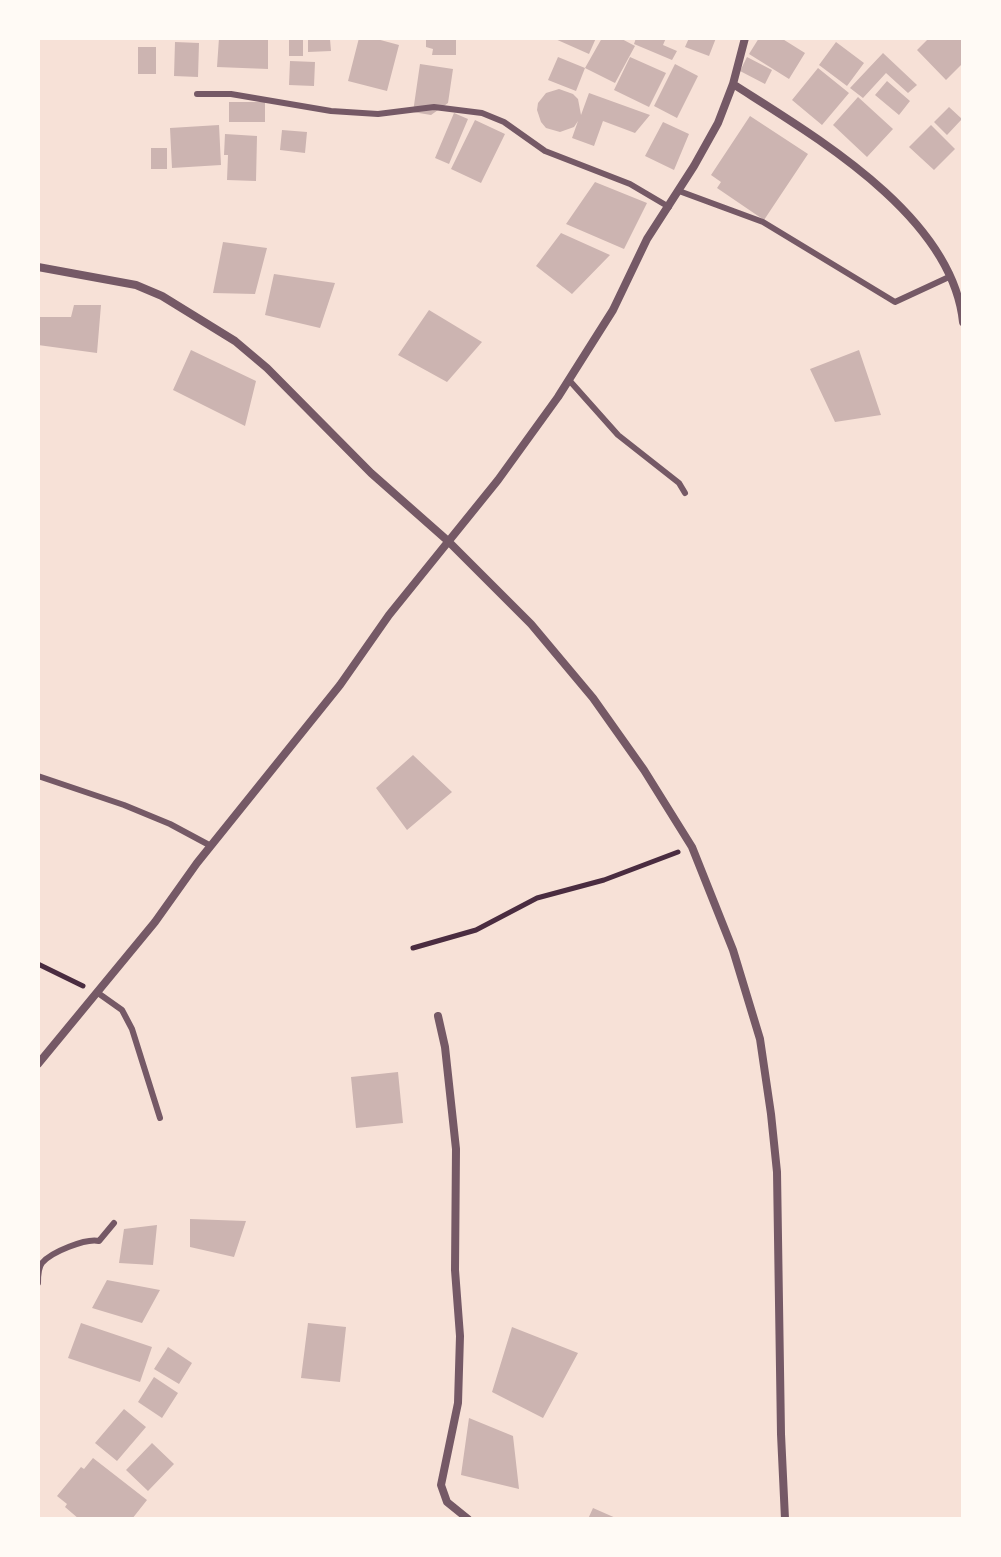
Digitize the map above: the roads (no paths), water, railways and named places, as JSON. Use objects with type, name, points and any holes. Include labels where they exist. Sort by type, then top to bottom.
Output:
[{"type":"street","points":[[38,1064],[155,922],[211,846],[340,685],[389,615],[498,480],[569,380],[613,310],[647,239],[718,123],[733,84],[745,38]]},
{"type":"street","points":[[733,84],[828,145],[893,199],[936,253],[949,277],[963,322]]},
{"type":"street","points":[[38,267],[136,285],[182,307],[235,341],[303,402],[371,473],[448,541],[531,624],[593,698],[644,770],[692,847],[733,950],[760,1039],[771,1114],[777,1172],[785,1519]]},
{"type":"street","points":[[438,1016],[445,1047],[456,1149],[455,1270],[460,1336],[458,1403],[441,1485],[447,1502],[468,1519]]},
{"type":"lane","points":[[197,94],[231,94],[331,111],[378,114],[434,107],[482,113],[504,122],[545,151],[620,180],[669,207]]},
{"type":"lane","points":[[679,191],[763,222],[895,302],[949,277]]},
{"type":"lane","points":[[569,380],[618,435],[679,483],[685,493]]},
{"type":"lane","points":[[38,776],[124,805],[170,824],[211,846]]},
{"type":"lane","points":[[98,993],[122,1010],[132,1029],[160,1118]]},
{"type":"lane","points":[[38,1283],[43,1261],[71,1246],[92,1239],[99,1241],[114,1223]]}]
